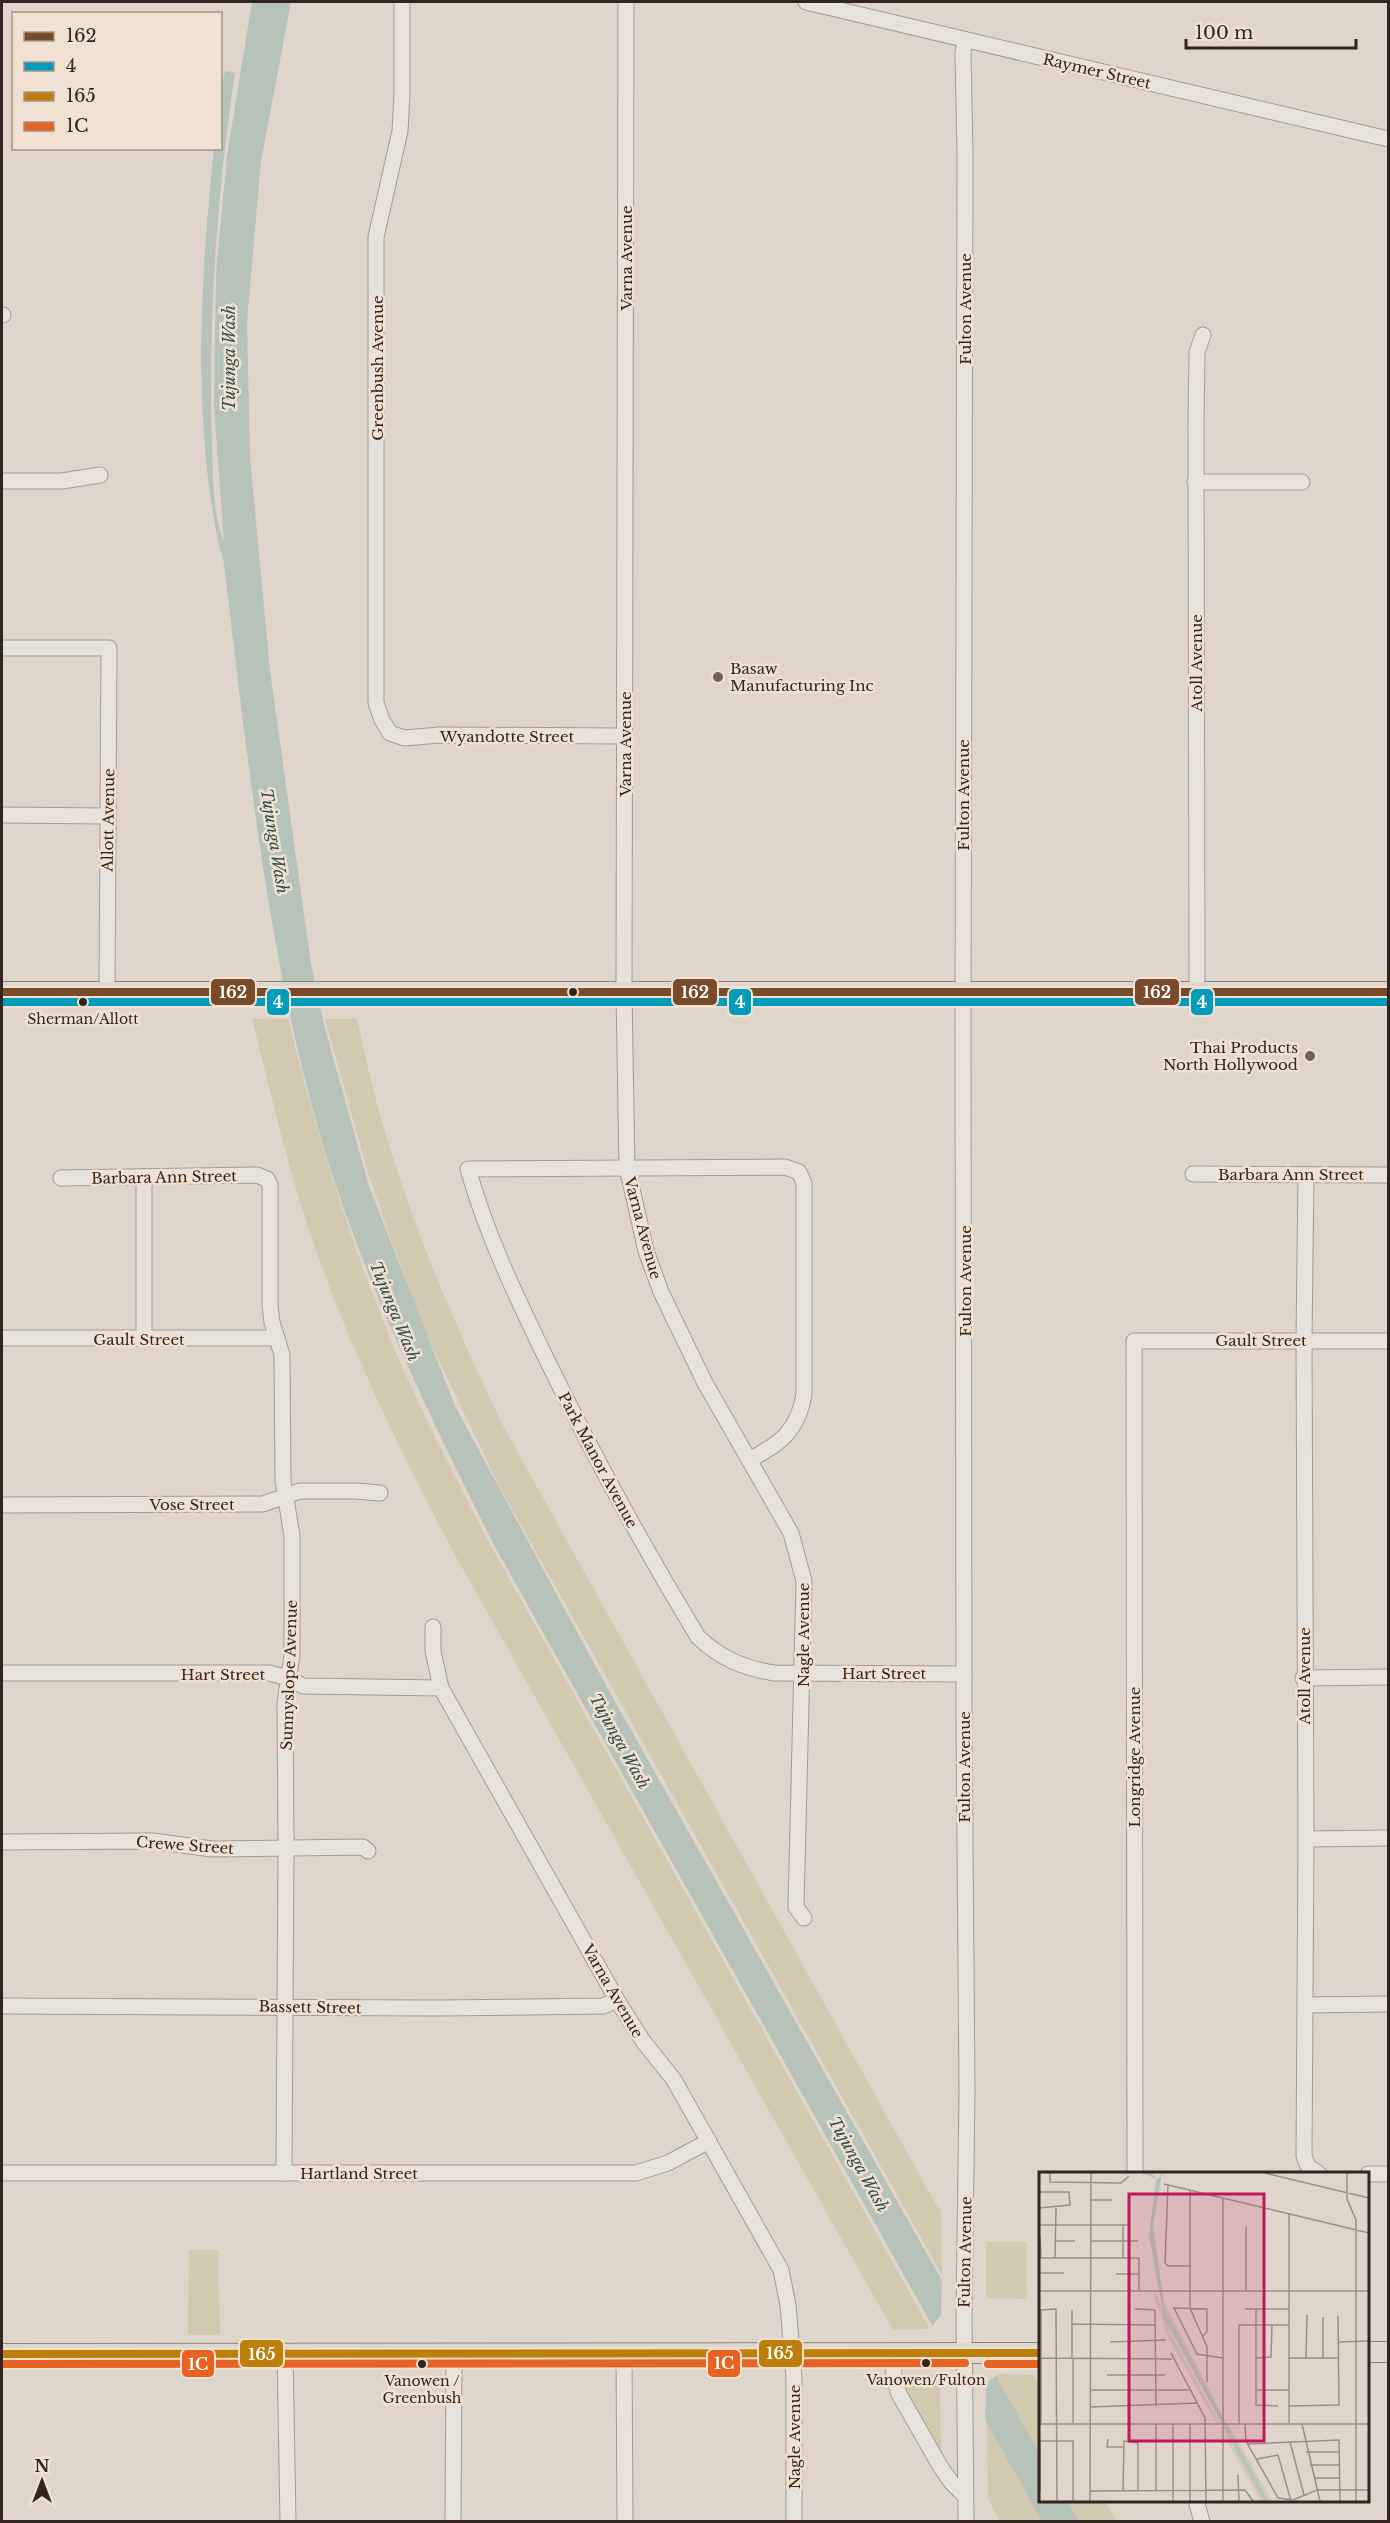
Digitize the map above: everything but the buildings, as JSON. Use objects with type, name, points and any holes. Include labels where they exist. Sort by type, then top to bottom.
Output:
[{"type":"main road","points":[[2,992],[1389,992]]},
{"type":"main road","points":[[1369,2352],[1389,2352]]},
{"type":"main road","points":[[2,2354],[1039,2353]]},
{"type":"street","name":"Greenbush Avenue","points":[[390,733],[376,703],[376,237],[400,130],[402,2]]},
{"type":"street","name":"Varna Avenue","points":[[626,2],[624,993],[627,1167],[646,1251],[661,1292],[705,1383],[749,1460]]},
{"type":"street","name":"Raymer Street","points":[[806,2],[1389,139]]},
{"type":"street","name":"Fulton Avenue","points":[[965,40],[963,53],[965,154],[963,992],[967,2080],[964,2314],[966,2522]]},
{"type":"street","name":"Atoll Avenue","points":[[1197,992],[1197,352],[1203,334]]},
{"type":"street","points":[[2,481],[62,481],[100,475]]},
{"type":"street","points":[[1196,482],[1302,482]]},
{"type":"street","name":"Allott Avenue","points":[[2,648],[109,648],[107,992]]},
{"type":"street","name":"Wyandotte Street","points":[[390,733],[404,738],[440,735],[625,736]]},
{"type":"street","points":[[2,815],[108,816]]},
{"type":"street","points":[[627,1167],[785,1167],[799,1172],[804,1183],[804,1394],[801,1411],[796,1424],[783,1439],[749,1460]]},
{"type":"street","name":"Park Manor Avenue","points":[[627,1167],[468,1169],[515,1295],[574,1418],[698,1637],[712,1651],[732,1663],[749,1669],[774,1673],[803,1673]]},
{"type":"street","name":"Barbara Ann Street","points":[[1193,1174],[1389,1175]]},
{"type":"street","name":"Barbara Ann Street","points":[[61,1178],[257,1175],[267,1179]]},
{"type":"street","name":"Atoll Avenue","points":[[1306,1175],[1303,1678],[1306,1839],[1304,2156],[1308,2166],[1316,2172]]},
{"type":"street","points":[[144,1178],[144,1339]]},
{"type":"street","name":"Sunnyslope Avenue","points":[[267,1179],[270,1185],[270,1305],[272,1322],[283,1361],[285,1496],[292,1536],[292,1655],[285,1703],[284,2173]]},
{"type":"street","name":"Gault Street","points":[[2,1338],[277,1338]]},
{"type":"street","name":"Gault Street","points":[[1134,1341],[1389,1341]]},
{"type":"street","name":"Longridge Avenue","points":[[1134,1341],[1135,2172]]},
{"type":"street","name":"Nagle Avenue","points":[[749,1460],[791,1533],[804,1581],[796,1907],[804,1918]]},
{"type":"street","name":"Vose Street","points":[[2,1504],[263,1503],[300,1491],[380,1493]]},
{"type":"street","name":"Varna Avenue","points":[[433,1627],[433,1651],[441,1688],[617,2000],[643,2041],[675,2080],[781,2270],[787,2297],[792,2353]]},
{"type":"street","name":"Hart Street","points":[[2,1673],[269,1673],[288,1678],[303,1686],[441,1688]]},
{"type":"street","name":"Hart Street","points":[[803,1673],[964,1674]]},
{"type":"street","points":[[1303,1678],[1389,1677]]},
{"type":"street","points":[[1306,1839],[1389,1838]]},
{"type":"street","name":"Crewe Street","points":[[2,1842],[153,1841],[212,1849],[363,1847],[368,1851]]},
{"type":"street","name":"Bassett Street","points":[[2,2006],[438,2008],[603,2006],[617,2000]]},
{"type":"street","points":[[1305,2005],[1389,2004]]},
{"type":"street","name":"Hartland Street","points":[[2,2173],[636,2173],[668,2163],[709,2141]]},
{"type":"street","points":[[1369,2174],[1389,2174]]},
{"type":"street","points":[[453,2522],[454,2353]]},
{"type":"street","points":[[624,2353],[625,2522]]},
{"type":"street","name":"Nagle Avenue","points":[[792,2353],[794,2522]]},
{"type":"street","points":[[894,2353],[894,2378],[899,2394],[940,2466],[965,2496]]},
{"type":"street","points":[[285,2354],[288,2522]]},
{"type":"street","points":[[1197,2502],[1202,2522]]},
{"type":"shaded area","points":[[252,1019],[288,1019],[308,1097],[344,1212],[370,1288],[407,1379],[483,1532],[930,2329],[893,2330],[456,1557],[387,1420],[326,1279],[294,1182]]},
{"type":"shaded area","points":[[325,1019],[357,1019],[376,1100],[401,1183],[448,1305],[483,1385],[502,1424],[938,2208],[941,2208],[942,2275],[498,1484],[428,1337],[390,1237],[367,1169]]},
{"type":"shaded area","points":[[986,2242],[1026,2242],[1027,2299],[986,2298]]},
{"type":"shaded area","points":[[189,2250],[218,2250],[220,2335],[188,2335]]},
{"type":"shaded area","points":[[999,2374],[1034,2375],[1039,2385],[1039,2502],[1106,2502],[1117,2521],[1000,2521],[988,2499],[986,2387],[989,2381]]},
{"type":"shaded area","points":[[900,2375],[934,2375],[940,2379],[941,2450],[936,2450],[906,2395]]},
{"type":"water","name":"Tujunga Wash","points":[[252,2],[291,2],[261,161],[247,321],[250,457],[270,671],[311,964],[324,1025],[369,1186],[455,1406],[610,1693],[1039,2452],[1039,2502],[1068,2502],[1078,2521],[1042,2521],[494,1545],[402,1353],[343,1205],[326,1155],[306,1082],[274,934],[251,783],[223,557],[211,502],[205,452],[201,351],[202,300],[214,150],[222,150],[222,85],[225,71],[235,73],[223,165],[215,257],[211,350],[214,493],[217,519],[224,542],[214,407],[216,273],[227,156]]},
{"type":"pier","points":[[942,2275],[999,2374],[989,2381],[986,2387],[985,2428],[930,2329],[941,2315]]},
{"type":"transit line","name":"162","points":[[2,992],[1388,992]]},
{"type":"transit line","name":"4","points":[[2,1002],[1388,1002]]},
{"type":"transit line","name":"165","points":[[2,2354],[1039,2353]]},
{"type":"transit line","name":"1C","points":[[2,2364],[965,2363]]},
{"type":"transit line","name":"1C","points":[[988,2364],[1039,2364]]},
{"type":"place","name":"Basaw Manufacturing Inc","points":[[718,677]]},
{"type":"place","name":"Sherman/Allott","points":[[83,1002]]},
{"type":"place","name":"Thai Products North Hollywood","points":[[1310,1056]]},
{"type":"place","name":"Vanowen/Fulton","points":[[926,2363]]},
{"type":"place","name":"Vanowen / Greenbush","points":[[422,2364]]}]
